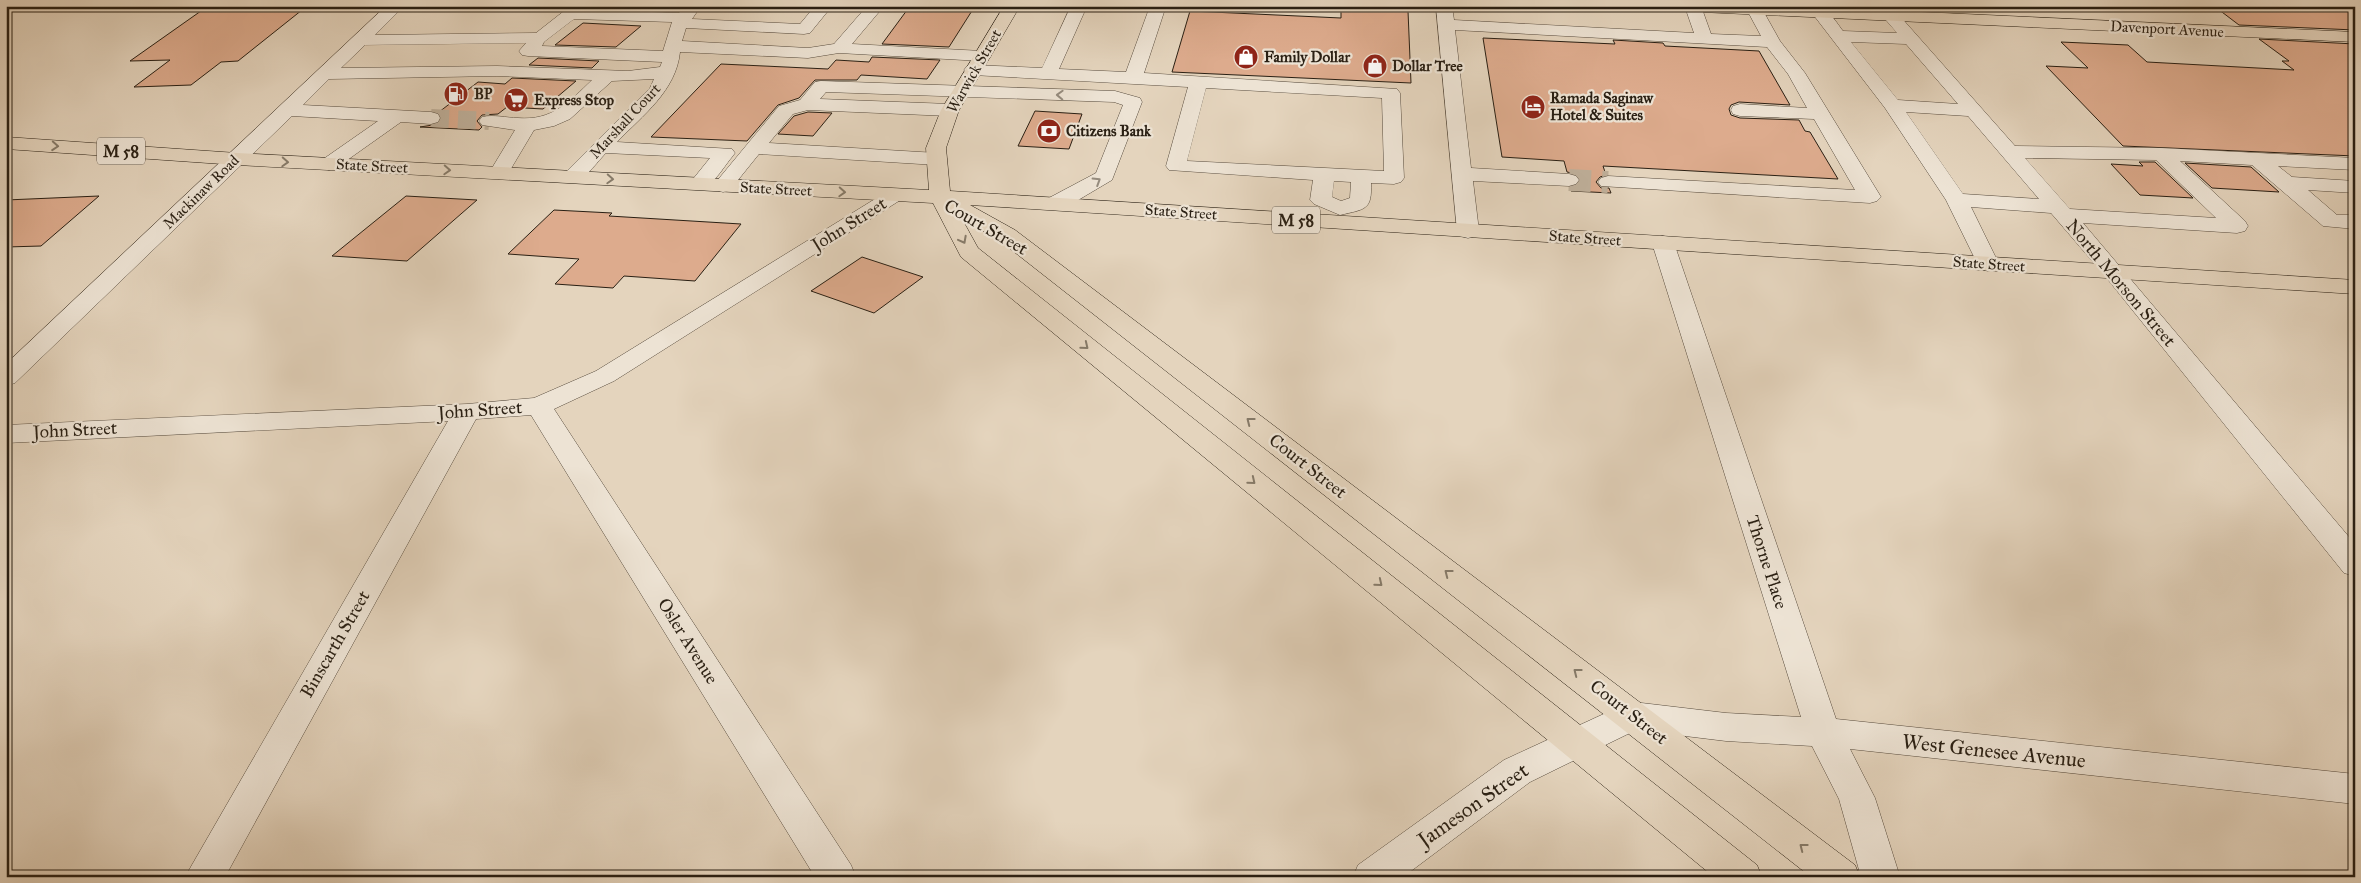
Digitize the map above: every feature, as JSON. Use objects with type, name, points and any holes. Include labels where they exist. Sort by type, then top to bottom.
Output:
[{"type":"main road","name":"Warwick Street","points":[[940,197],[936,148],[950,110],[1012,6]]},
{"type":"main road","name":"Davenport Avenue","points":[[1686,7],[1820,13],[1887,11],[2355,37]]},
{"type":"main road","name":"State Street","points":[[6,143],[236,159],[723,186],[1054,204],[1340,216],[1468,231],[2355,286]]},
{"type":"main road","name":"Court Street","points":[[940,197],[1007,235],[1841,877]]},
{"type":"main road","name":"Court Street","points":[[940,197],[969,252],[1743,877]]},
{"type":"street","name":"Mackinaw Road","points":[[6,378],[396,6]]},
{"type":"street","points":[[824,6],[804,29],[686,16],[570,14],[540,38],[528,52],[670,58],[808,53],[839,48],[978,63],[1048,74],[1391,92],[1394,178],[1176,166],[1198,82]]},
{"type":"street","points":[[839,48],[876,6]]},
{"type":"street","points":[[1048,74],[1079,6]]},
{"type":"street","points":[[1133,78],[1158,6]]},
{"type":"street","points":[[1686,7],[1704,37]]},
{"type":"street","points":[[1608,182],[1870,197],[1796,73],[1772,42],[1755,10]]},
{"type":"street","name":"North Morson Street","points":[[1887,11],[2113,271],[2355,565]]},
{"type":"street","points":[[1820,13],[1892,104],[1957,200],[1988,264]]},
{"type":"street","points":[[1468,231],[1445,15],[1772,42]]},
{"type":"street","name":"Marshall Court","points":[[572,177],[658,90],[686,16]]},
{"type":"street","points":[[1839,36],[1911,39]]},
{"type":"street","points":[[360,40],[540,38]]},
{"type":"street","points":[[326,74],[497,71],[608,75],[670,58]]},
{"type":"street","points":[[352,114],[403,73]]},
{"type":"street","points":[[489,122],[528,124],[548,122],[564,114],[608,75]]},
{"type":"street","points":[[807,104],[821,86],[1115,97],[1133,102],[1105,176],[1054,204]]},
{"type":"street","points":[[723,186],[786,110],[807,104],[950,110]]},
{"type":"street","points":[[1892,104],[1973,111]]},
{"type":"street","points":[[288,110],[431,118]]},
{"type":"street","points":[[1740,110],[1820,114]]},
{"type":"street","points":[[329,164],[397,116]]},
{"type":"street","points":[[499,173],[528,124]]},
{"type":"street","points":[[602,146],[725,153],[698,184]]},
{"type":"street","points":[[754,148],[937,159]]},
{"type":"street","points":[[2009,152],[2161,154],[2355,164]]},
{"type":"street","points":[[1957,200],[2237,226],[2161,154]]},
{"type":"street","points":[[2260,160],[2331,221],[2355,222]]},
{"type":"street","points":[[1324,174],[1321,200],[1340,216],[1361,201],[1360,176]]},
{"type":"street","points":[[1462,174],[1569,180]]},
{"type":"street","points":[[2288,183],[2355,187]]},
{"type":"street","name":"John Street","points":[[6,434],[467,412],[539,406],[605,376],[895,195]]},
{"type":"street","name":"Thorne Place","points":[[1663,243],[1823,732],[1857,798],[1881,877]]},
{"type":"street","name":"Osler Avenue","points":[[539,406],[837,877]]},
{"type":"street","name":"Binscarth Street","points":[[204,877],[467,412]]},
{"type":"street","name":"West Genesee Avenue","points":[[1633,716],[1726,727],[1823,732],[2355,789]]},
{"type":"street","name":"Jameson Street","points":[[1372,877],[1517,771],[1633,716]]},
{"type":"building","points":[[208,6],[307,6],[238,61],[221,62],[191,85],[134,87],[170,60],[130,61]]},
{"type":"building","points":[[910,6],[975,6],[949,47],[882,44]]},
{"type":"building","points":[[2214,6],[2355,6],[2355,30],[2239,25]]},
{"type":"building","points":[[1341,8],[1408,11],[1411,83],[1172,72],[1190,11],[1341,18]]},
{"type":"building","points":[[583,23],[641,26],[616,47],[555,45]]},
{"type":"building","name":"Ramada Saginaw Hotel & Suites","points":[[1483,38],[1615,44],[1613,40],[1663,43],[1665,46],[1759,51],[1790,105],[1739,102],[1731,105],[1729,109],[1731,115],[1740,118],[1799,120],[1805,131],[1810,132],[1838,179],[1603,166],[1606,175],[1600,177],[1596,182],[1601,188],[1609,188],[1611,193],[1571,191],[1571,188],[1578,185],[1581,180],[1577,174],[1567,172],[1564,161],[1502,157]]},
{"type":"building","points":[[2259,39],[2355,44],[2355,156],[2123,146],[2046,66],[2088,68],[2061,42],[2128,45],[2147,62],[2294,70],[2282,61],[2289,61]]},
{"type":"building","points":[[872,57],[940,60],[927,79],[861,75],[857,80],[815,80],[799,98],[778,105],[747,141],[651,137],[721,64],[828,69],[836,60],[869,62]]},
{"type":"building","points":[[538,58],[599,61],[592,68],[529,65]]},
{"type":"building","points":[[512,78],[576,81],[543,109],[507,107],[498,114],[482,115],[477,121],[482,127],[479,130],[420,127],[439,124],[442,119],[439,112],[478,82],[505,84]]},
{"type":"building","points":[[1035,111],[1082,114],[1069,149],[1018,146]]},
{"type":"building","points":[[808,112],[832,113],[813,136],[778,134],[794,116]]},
{"type":"building","points":[[2139,162],[2155,162],[2193,198],[2140,195],[2111,164],[2143,166]]},
{"type":"building","points":[[2185,163],[2251,167],[2279,192],[2212,188]]},
{"type":"building","points":[[99,196],[41,246],[6,247],[6,200]]},
{"type":"building","points":[[406,196],[477,200],[407,261],[332,256]]},
{"type":"building","points":[[554,210],[612,213],[609,216],[741,224],[695,281],[624,276],[613,288],[555,284],[579,259],[508,254]]},
{"type":"building","points":[[862,257],[923,277],[874,313],[811,291]]},
{"type":"tunnel","points":[[431,118],[489,121]]},
{"type":"tunnel","points":[[1569,180],[1608,182]]},
{"type":"place","name":"Family Dollar","points":[[1246,57]]},
{"type":"place","name":"Dollar Tree","points":[[1375,66]]},
{"type":"place","name":"BP","points":[[456,94]]},
{"type":"place","name":"Express Stop","points":[[516,100]]},
{"type":"place","name":"Ramada Saginaw Hotel & Suites","points":[[1533,107]]},
{"type":"place","name":"Citizens Bank","points":[[1049,131]]}]
